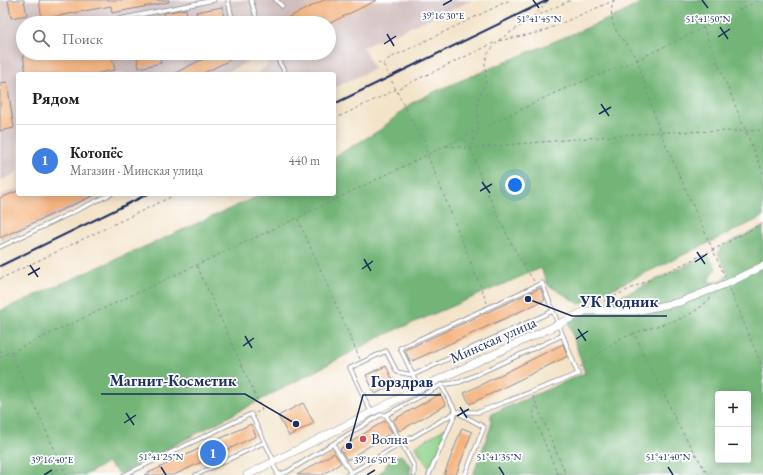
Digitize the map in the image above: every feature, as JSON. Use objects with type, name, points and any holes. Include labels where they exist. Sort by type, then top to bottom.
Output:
[{"type":"street","points":[[585,310],[636,311],[680,302],[728,283],[763,266]]},
{"type":"street","name":"Минская улица","points":[[247,475],[418,389],[557,325],[585,310]]},
{"type":"lane","points":[[134,16],[214,0]]},
{"type":"lane","points":[[228,0],[231,16]]},
{"type":"lane","points":[[251,0],[256,16]]},
{"type":"lane","points":[[276,0],[282,6]]},
{"type":"lane","points":[[278,60],[285,72]]},
{"type":"lane","points":[[0,247],[106,196]]},
{"type":"lane","points":[[333,444],[349,474],[456,412],[479,412],[578,374],[563,334],[557,325],[542,283],[400,348],[418,389]]},
{"type":"lane","points":[[371,412],[350,368],[386,351],[397,372],[413,375],[553,311]]},
{"type":"lane","points":[[124,475],[252,414],[278,475],[287,472],[380,415],[386,415],[441,385],[460,382],[563,334]]},
{"type":"lane","points":[[441,385],[456,412],[484,427],[465,475]]},
{"type":"lane","points":[[431,474],[456,412]]},
{"type":"lane","points":[[386,415],[414,466],[414,475]]},
{"type":"lane","points":[[196,475],[265,442]]},
{"type":"path","points":[[382,64],[388,59],[510,0]]},
{"type":"path","points":[[532,18],[549,0]]},
{"type":"path","points":[[336,118],[498,41],[532,18],[571,0]]},
{"type":"path","points":[[470,148],[478,130],[477,103],[486,83],[485,63],[487,55],[498,41],[541,32],[614,0]]},
{"type":"path","points":[[614,0],[610,16],[615,30],[633,52],[637,60],[660,132],[728,283],[763,369]]},
{"type":"path","points":[[0,357],[297,218],[559,91],[637,60],[703,26],[760,0]]},
{"type":"path","points":[[703,26],[763,173]]},
{"type":"path","points":[[378,62],[382,64],[396,89],[418,135],[425,141],[426,151],[429,155],[489,307]]},
{"type":"path","points":[[446,146],[470,148],[660,132],[746,132],[763,130]]},
{"type":"path","points":[[470,148],[476,158],[483,182],[511,244],[523,265],[538,285]]},
{"type":"path","points":[[0,279],[173,196]]},
{"type":"path","points":[[297,218],[362,363]]},
{"type":"path","points":[[585,310],[713,250],[763,223]]},
{"type":"path","points":[[197,265],[262,410],[252,415]]},
{"type":"path","points":[[576,370],[619,339],[646,328],[683,318],[700,308],[713,296]]},
{"type":"path","points":[[632,334],[639,342],[642,353],[664,393],[677,423],[708,475]]},
{"type":"path","points":[[0,350],[3,356]]},
{"type":"path","points":[[10,352],[61,467],[66,475]]},
{"type":"path","points":[[531,391],[566,475]]},
{"type":"path","points":[[537,404],[533,416],[558,475],[565,472]]},
{"type":"path","points":[[45,475],[61,467]]},
{"type":"shaded area","points":[[0,0],[473,0],[363,47],[374,69],[336,87],[336,72],[259,72],[268,65],[266,60],[336,60],[336,16],[16,16],[16,60],[251,60],[228,72],[16,72],[16,173],[0,181]]},
{"type":"shaded area","points":[[16,189],[16,196],[101,196],[0,241],[0,196]]},
{"type":"green space","points":[[646,0],[763,0],[763,217],[580,304],[548,285],[541,268],[382,336],[120,474],[107,463],[85,475],[0,475],[0,311],[259,196],[336,196],[336,156],[380,130],[410,104],[436,91],[620,14]]},
{"type":"green space","points":[[763,227],[763,475],[473,475],[491,426],[491,414],[585,373],[568,321],[708,255],[716,268],[708,282],[721,282],[728,274],[718,253],[722,246]]},
{"type":"green space","points":[[446,428],[430,469],[415,446]]},
{"type":"green space","points":[[401,455],[411,466],[410,475],[378,475],[393,457]]},
{"type":"building","points":[[8,0],[24,0],[27,15],[11,18]]},
{"type":"building","points":[[39,0],[169,0],[169,2],[112,13],[111,6],[58,16],[42,16]]},
{"type":"building","points":[[324,0],[377,0],[336,20],[336,16],[291,16]]},
{"type":"building","points":[[222,7],[224,16],[197,16],[196,12]]},
{"type":"building","points":[[186,9],[187,16],[165,16],[164,13]]},
{"type":"building","points":[[24,60],[113,60],[115,70],[105,72],[26,72]]},
{"type":"building","points":[[137,60],[160,60],[161,63],[139,68]]},
{"type":"building","points":[[201,60],[230,60],[206,72],[177,72]]},
{"type":"building","points":[[7,82],[14,128],[0,131],[0,83]]},
{"type":"building","points":[[16,192],[16,196],[93,196],[0,238],[0,198]]},
{"type":"building","points":[[540,288],[545,300],[410,362],[405,350]]},
{"type":"building","points":[[563,344],[568,356],[470,404],[464,393]]},
{"type":"building","points":[[386,366],[395,384],[375,394],[366,375]]},
{"type":"building","points":[[440,394],[446,405],[399,431],[393,420]]},
{"type":"building","points":[[303,403],[314,423],[289,436],[278,416]]},
{"type":"building","points":[[384,421],[392,432],[347,460],[340,449]]},
{"type":"building","points":[[251,424],[256,436],[174,475],[144,475]]},
{"type":"building","points":[[462,428],[472,432],[456,475],[444,475]]},
{"type":"building","points":[[334,453],[341,463],[322,475],[297,475]]},
{"type":"railway","points":[[336,103],[548,0]]},
{"type":"railway","points":[[0,266],[144,196]]},
{"type":"place","name":"УК Родник","points":[[528,299]]},
{"type":"place","name":"Магнит-Косметик","points":[[296,424]]},
{"type":"place","name":"Волна","points":[[363,439]]},
{"type":"place","name":"Горздрав","points":[[349,446]]},
{"type":"place","name":"Котопёс","points":[[213,453]]}]
